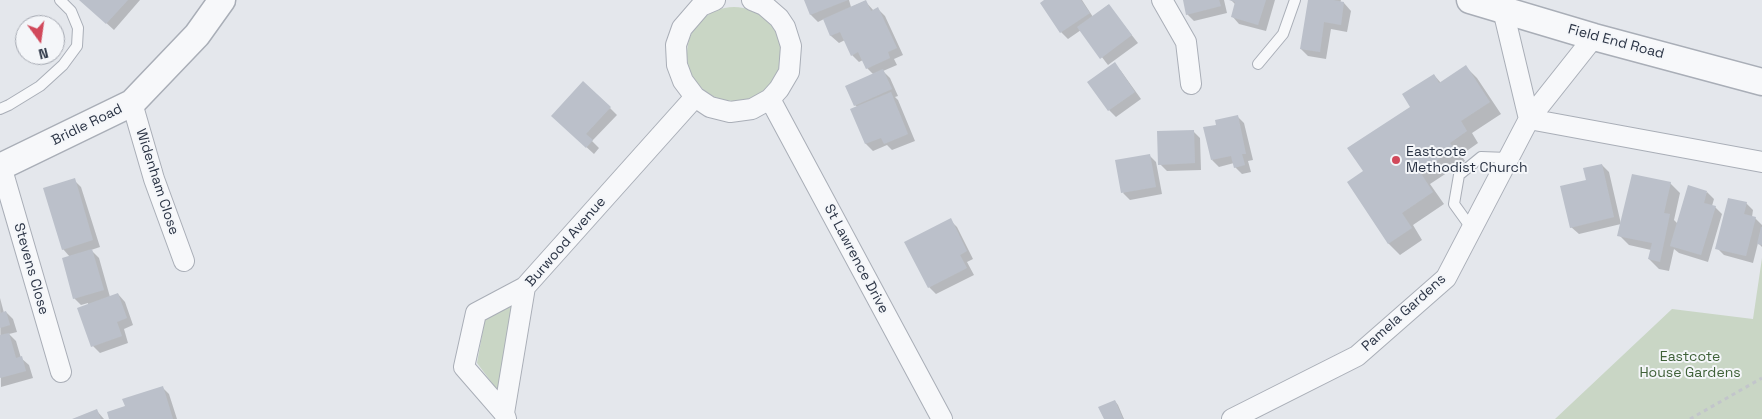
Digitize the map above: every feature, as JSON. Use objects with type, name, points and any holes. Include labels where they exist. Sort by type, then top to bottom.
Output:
[{"type":"street","name":"Bridle Road","points":[[0,167],[132,103],[197,35],[222,0]]},
{"type":"street","points":[[706,2],[682,28],[676,45],[677,65],[682,81],[695,97],[710,107],[730,112],[752,109],[770,99],[779,89],[789,72],[791,46],[785,27],[779,18],[764,5],[752,0]]},
{"type":"street","points":[[1162,0],[1186,42],[1191,84]]},
{"type":"street","name":"Field End Road","points":[[1470,0],[1594,37],[1762,82]]},
{"type":"street","points":[[1503,10],[1529,119],[1762,162]]},
{"type":"street","name":"Pamela Gardens","points":[[1232,419],[1356,356],[1446,278],[1529,119],[1594,37]]},
{"type":"street","name":"Burwood Avenue","points":[[505,416],[525,287],[695,97]]},
{"type":"street","name":"St Lawrence Drive","points":[[770,99],[942,419]]},
{"type":"street","name":"Widenham Close","points":[[132,103],[154,179],[184,262]]},
{"type":"street","name":"Stevens Close","points":[[0,167],[61,372]]},
{"type":"street","points":[[505,416],[464,367],[476,313],[525,287]]},
{"type":"lane","points":[[0,109],[40,86],[63,65],[77,46],[78,28],[71,11],[60,0]]},
{"type":"lane","points":[[1258,64],[1283,34],[1295,0]]},
{"type":"lane","points":[[1472,228],[1454,204],[1460,175],[1482,157],[1508,158]]},
{"type":"path","points":[[1690,419],[1762,378]]},
{"type":"green space","points":[[734,7],[752,10],[767,21],[778,36],[781,54],[778,72],[767,87],[752,98],[734,101],[716,98],[701,87],[690,72],[687,54],[690,36],[701,21],[716,10]]},
{"type":"green space","name":"Eastcote House Gardens","points":[[1762,258],[1762,419],[1555,419],[1672,309],[1753,319]]},
{"type":"green space","points":[[515,303],[498,391],[477,363],[485,319]]},
{"type":"building","points":[[79,0],[128,0],[106,24]]},
{"type":"building","points":[[804,0],[848,0],[810,15]]},
{"type":"building","points":[[866,0],[871,11],[878,7],[897,48],[888,52],[890,58],[866,69],[858,52],[851,56],[840,32],[830,36],[823,19]]},
{"type":"building","points":[[1044,0],[1081,0],[1090,13],[1060,33],[1040,3]]},
{"type":"building","points":[[1183,0],[1219,0],[1221,6],[1186,15]]},
{"type":"building","points":[[1229,0],[1266,0],[1258,25],[1231,17],[1235,2]]},
{"type":"building","points":[[1308,0],[1344,2],[1341,25],[1324,22],[1320,52],[1300,49]]},
{"type":"building","points":[[1109,4],[1132,35],[1100,59],[1077,27]]},
{"type":"building","points":[[1115,62],[1135,92],[1108,111],[1087,82]]},
{"type":"building","name":"Eastcote Methodist Church","points":[[1466,65],[1490,102],[1461,121],[1467,131],[1450,143],[1454,149],[1420,172],[1433,192],[1402,213],[1412,228],[1388,244],[1347,182],[1363,171],[1347,148],[1410,107],[1402,94],[1434,74],[1439,83]]},
{"type":"building","points":[[883,69],[892,89],[854,106],[845,86]]},
{"type":"building","points":[[583,81],[611,107],[586,134],[593,140],[586,148],[551,116]]},
{"type":"building","points":[[891,92],[908,134],[884,144],[881,138],[865,144],[850,109]]},
{"type":"building","points":[[1238,115],[1246,154],[1242,154],[1245,165],[1234,168],[1231,156],[1211,160],[1203,127],[1216,125],[1215,120]]},
{"type":"building","points":[[1194,130],[1195,163],[1158,165],[1157,131]]},
{"type":"building","points":[[1150,154],[1156,187],[1121,193],[1115,160]]},
{"type":"building","points":[[1602,164],[1614,217],[1570,228],[1560,186],[1586,180],[1583,168]]},
{"type":"building","points":[[1632,174],[1671,182],[1664,213],[1670,214],[1660,262],[1648,259],[1652,243],[1617,236]]},
{"type":"building","points":[[75,178],[93,240],[62,250],[43,188]]},
{"type":"building","points":[[1688,185],[1707,191],[1704,203],[1716,206],[1701,255],[1670,246]]},
{"type":"building","points":[[1728,198],[1747,202],[1744,214],[1756,217],[1746,256],[1715,249]]},
{"type":"building","points":[[951,218],[967,251],[960,255],[967,268],[928,288],[904,242]]},
{"type":"building","points":[[1762,227],[1762,245],[1757,244]]},
{"type":"building","points":[[92,249],[104,290],[73,299],[62,258]]},
{"type":"building","points":[[118,293],[127,318],[117,322],[122,336],[91,347],[77,308]]},
{"type":"building","points":[[6,311],[10,325],[0,328],[0,313]]},
{"type":"building","points":[[9,333],[16,358],[22,356],[26,371],[0,378],[0,335]]},
{"type":"building","points":[[163,386],[173,419],[109,419],[107,412],[125,406],[122,399]]},
{"type":"building","points":[[1115,400],[1123,419],[1104,419],[1098,407]]},
{"type":"building","points":[[97,409],[101,419],[72,419]]},
{"type":"place","name":"Eastcote Methodist Church","points":[[1396,160]]}]
